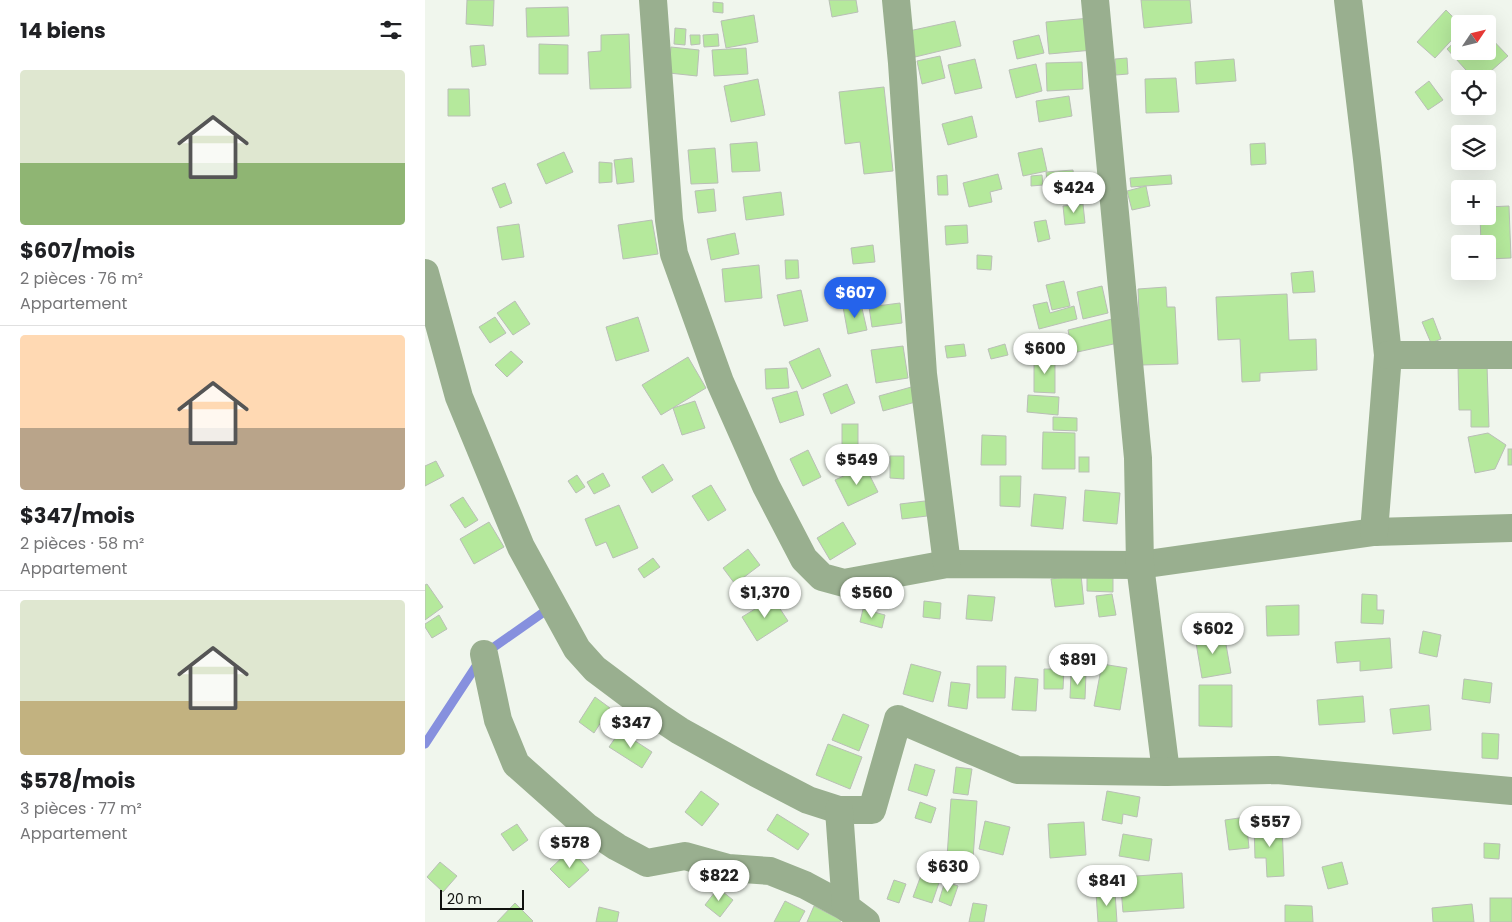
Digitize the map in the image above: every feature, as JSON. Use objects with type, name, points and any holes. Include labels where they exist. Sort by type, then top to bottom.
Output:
[{"type":"street","points":[[653,0],[669,220],[674,254],[720,382],[766,486],[804,559],[822,577],[844,583],[947,564],[1140,565],[1374,532],[1512,528]]},
{"type":"street","points":[[896,0],[923,374],[947,564]]},
{"type":"street","points":[[1095,0],[1138,458],[1140,565],[1166,772]]},
{"type":"street","points":[[1348,0],[1388,355],[1374,532]]},
{"type":"street","points":[[425,273],[459,397],[521,547],[577,649],[595,670],[680,731],[800,795],[839,810],[872,810],[898,720],[1017,770],[1166,772],[1277,770],[1512,791]]},
{"type":"street","points":[[1388,355],[1512,355]]},
{"type":"street","points":[[484,654],[498,720],[516,764],[587,827],[617,847],[647,863],[685,856],[728,868],[770,871],[805,885],[856,914]]},
{"type":"street","points":[[839,810],[856,914]]},
{"type":"building","points":[[467,0],[494,0],[493,26],[466,24]]},
{"type":"building","points":[[829,0],[856,0],[858,12],[832,17]]},
{"type":"building","points":[[1141,0],[1190,0],[1192,23],[1144,28]]},
{"type":"building","points":[[713,2],[723,3],[723,13],[713,12]]},
{"type":"building","points":[[568,7],[569,36],[527,37],[526,8]]},
{"type":"building","points":[[1446,10],[1451,15],[1451,41],[1435,58],[1417,42]]},
{"type":"building","points":[[754,15],[758,42],[726,48],[721,21]]},
{"type":"building","points":[[1090,18],[1093,50],[1049,54],[1046,22]]},
{"type":"building","points":[[955,21],[961,46],[915,57],[909,31]]},
{"type":"building","points":[[675,28],[686,29],[685,45],[674,44]]},
{"type":"building","points":[[629,34],[631,88],[590,89],[588,52],[601,51],[601,35]]},
{"type":"building","points":[[718,34],[719,46],[704,47],[703,35]]},
{"type":"building","points":[[690,35],[700,35],[700,44],[691,45]]},
{"type":"building","points":[[1039,35],[1044,53],[1017,59],[1013,41]]},
{"type":"building","points":[[1496,43],[1508,56],[1492,70],[1466,70],[1457,60],[1496,60]]},
{"type":"building","points":[[539,44],[568,45],[568,74],[539,74]]},
{"type":"building","points":[[484,45],[486,65],[472,67],[470,46]]},
{"type":"building","points":[[1451,45],[1451,53],[1447,49]]},
{"type":"building","points":[[671,47],[699,50],[697,76],[669,73]]},
{"type":"building","points":[[746,48],[748,74],[714,76],[712,50]]},
{"type":"building","points":[[940,56],[945,78],[922,84],[917,61]]},
{"type":"building","points":[[1127,58],[1128,74],[1116,75],[1115,59]]},
{"type":"building","points":[[975,59],[982,88],[955,94],[948,65]]},
{"type":"building","points":[[1234,59],[1236,81],[1196,84],[1195,62]]},
{"type":"building","points":[[1082,62],[1083,89],[1047,91],[1046,63]]},
{"type":"building","points":[[1036,64],[1042,91],[1016,98],[1009,70]]},
{"type":"building","points":[[1176,78],[1179,112],[1146,113],[1145,79]]},
{"type":"building","points":[[758,79],[765,115],[731,122],[724,86]]},
{"type":"building","points":[[1429,81],[1443,100],[1428,110],[1415,92]]},
{"type":"building","points":[[884,87],[893,171],[864,174],[860,142],[845,144],[839,92]]},
{"type":"building","points":[[448,89],[469,89],[470,116],[448,116]]},
{"type":"building","points":[[1069,96],[1072,116],[1039,122],[1036,101]]},
{"type":"building","points":[[972,116],[977,137],[948,145],[942,124]]},
{"type":"building","points":[[757,142],[760,171],[732,172],[730,144]]},
{"type":"building","points":[[1265,143],[1266,164],[1251,165],[1250,144]]},
{"type":"building","points":[[715,148],[718,183],[691,184],[688,150]]},
{"type":"building","points":[[1042,148],[1047,171],[1023,176],[1018,153]]},
{"type":"building","points":[[564,152],[573,172],[546,184],[537,164]]},
{"type":"building","points":[[632,158],[634,182],[617,184],[614,160]]},
{"type":"building","points":[[599,162],[612,163],[612,182],[599,183]]},
{"type":"building","points":[[1073,170],[1075,188],[1048,190],[1046,172]]},
{"type":"building","points":[[998,174],[1002,189],[990,192],[992,202],[969,207],[963,183]]},
{"type":"building","points":[[947,175],[948,195],[938,195],[937,176]]},
{"type":"building","points":[[1042,175],[1043,185],[1031,186],[1031,176]]},
{"type":"building","points":[[1171,175],[1172,184],[1131,187],[1130,178]]},
{"type":"building","points":[[505,183],[512,203],[500,208],[492,188]]},
{"type":"building","points":[[1146,186],[1150,206],[1132,210],[1127,191]]},
{"type":"building","points":[[714,189],[716,211],[698,213],[695,191]]},
{"type":"building","points":[[781,192],[784,215],[746,220],[743,197]]},
{"type":"building","points":[[1083,204],[1085,223],[1065,225],[1063,206]]},
{"type":"building","points":[[1509,206],[1511,258],[1496,259],[1496,235],[1481,235],[1480,225],[1496,225],[1496,207]]},
{"type":"building","points":[[652,220],[658,254],[623,259],[618,225]]},
{"type":"building","points":[[1046,220],[1050,239],[1038,242],[1034,222]]},
{"type":"building","points":[[519,224],[524,257],[502,260],[497,227]]},
{"type":"building","points":[[967,225],[968,243],[946,245],[945,226]]},
{"type":"building","points":[[735,233],[739,254],[711,260],[707,239]]},
{"type":"building","points":[[873,245],[875,262],[853,264],[851,248]]},
{"type":"building","points":[[977,255],[992,256],[991,270],[977,269]]},
{"type":"building","points":[[785,260],[798,260],[799,278],[786,279]]},
{"type":"building","points":[[759,265],[762,298],[725,302],[722,269]]},
{"type":"building","points":[[1313,271],[1315,292],[1293,293],[1291,273]]},
{"type":"building","points":[[1064,281],[1070,306],[1052,310],[1046,285]]},
{"type":"building","points":[[851,286],[854,299],[842,302],[839,288]]},
{"type":"building","points":[[1102,286],[1108,313],[1083,319],[1077,292]]},
{"type":"building","points":[[1166,287],[1167,307],[1175,307],[1178,364],[1141,365],[1138,289]]},
{"type":"building","points":[[877,289],[878,304],[865,305],[864,290]]},
{"type":"building","points":[[801,290],[808,321],[784,326],[777,295]]},
{"type":"building","points":[[1287,294],[1289,340],[1316,339],[1317,370],[1260,373],[1260,381],[1242,382],[1240,339],[1218,340],[1216,297]]},
{"type":"building","points":[[515,301],[530,324],[513,335],[497,313]]},
{"type":"building","points":[[1047,302],[1050,313],[1074,306],[1077,319],[1039,329],[1033,305]]},
{"type":"building","points":[[900,303],[902,323],[872,327],[869,307]]},
{"type":"building","points":[[861,304],[867,330],[848,334],[843,307]]},
{"type":"building","points":[[495,317],[506,333],[490,343],[479,327]]},
{"type":"building","points":[[638,317],[649,351],[616,361],[606,327]]},
{"type":"building","points":[[1433,318],[1441,339],[1431,343],[1422,322]]},
{"type":"building","points":[[1112,319],[1118,343],[1073,353],[1068,330]]},
{"type":"building","points":[[964,344],[966,356],[947,358],[945,346]]},
{"type":"building","points":[[1005,344],[1008,355],[991,359],[988,349]]},
{"type":"building","points":[[903,346],[908,378],[876,383],[871,350]]},
{"type":"building","points":[[819,348],[831,376],[802,389],[789,362]]},
{"type":"building","points":[[511,351],[523,362],[507,377],[495,365]]},
{"type":"building","points":[[688,357],[706,388],[661,415],[642,385]]},
{"type":"building","points":[[1034,357],[1055,358],[1055,393],[1034,392]]},
{"type":"building","points":[[1487,365],[1489,427],[1471,427],[1471,410],[1459,410],[1458,366]]},
{"type":"building","points":[[787,368],[789,388],[766,389],[765,369]]},
{"type":"building","points":[[847,384],[855,403],[831,414],[823,394]]},
{"type":"building","points":[[915,386],[919,401],[883,411],[879,396]]},
{"type":"building","points":[[797,391],[804,415],[780,423],[772,398]]},
{"type":"building","points":[[1028,395],[1059,397],[1058,415],[1027,412]]},
{"type":"building","points":[[695,401],[705,428],[682,435],[673,408]]},
{"type":"building","points":[[1053,417],[1077,418],[1077,431],[1053,430]]},
{"type":"building","points":[[842,424],[858,424],[858,445],[842,445]]},
{"type":"building","points":[[1043,432],[1075,433],[1075,469],[1042,469]]},
{"type":"building","points":[[1488,433],[1506,445],[1495,469],[1475,473],[1468,437]]},
{"type":"building","points":[[982,435],[1006,436],[1006,465],[981,465]]},
{"type":"building","points":[[1508,449],[1512,449],[1512,465],[1508,465]]},
{"type":"building","points":[[808,450],[821,477],[803,486],[790,459]]},
{"type":"building","points":[[890,456],[904,456],[904,479],[890,478]]},
{"type":"building","points":[[1079,457],[1089,457],[1089,472],[1079,472]]},
{"type":"building","points":[[436,461],[444,476],[425,486],[425,466]]},
{"type":"building","points":[[663,464],[673,480],[652,493],[642,477]]},
{"type":"building","points":[[865,466],[878,492],[848,506],[835,480]]},
{"type":"building","points":[[603,473],[610,486],[594,494],[587,482]]},
{"type":"building","points":[[577,475],[585,487],[576,493],[568,481]]},
{"type":"building","points":[[1000,476],[1021,476],[1020,507],[1000,506]]},
{"type":"building","points":[[711,485],[726,510],[708,521],[692,496]]},
{"type":"building","points":[[1085,490],[1120,493],[1117,524],[1083,521]]},
{"type":"building","points":[[1034,494],[1066,497],[1063,529],[1031,526]]},
{"type":"building","points":[[463,497],[478,520],[465,528],[450,505]]},
{"type":"building","points":[[925,501],[927,516],[902,519],[900,504]]},
{"type":"building","points":[[619,505],[638,548],[613,558],[606,542],[596,546],[585,519]]},
{"type":"building","points":[[489,522],[504,547],[474,564],[460,539]]},
{"type":"building","points":[[843,522],[856,544],[830,560],[817,538]]},
{"type":"building","points":[[748,549],[760,565],[735,584],[723,568]]},
{"type":"building","points":[[653,558],[660,567],[644,578],[638,569]]},
{"type":"building","points":[[1087,573],[1113,573],[1113,592],[1087,591]]},
{"type":"building","points":[[1081,575],[1084,604],[1055,607],[1051,579]]},
{"type":"building","points":[[427,584],[443,607],[425,620],[425,585]]},
{"type":"building","points":[[1112,594],[1116,615],[1099,617],[1096,596]]},
{"type":"building","points":[[1362,594],[1377,595],[1377,610],[1384,610],[1383,624],[1361,623]]},
{"type":"building","points":[[968,595],[995,597],[992,621],[966,619]]},
{"type":"building","points":[[773,598],[788,621],[757,641],[742,617]]},
{"type":"building","points":[[924,601],[941,603],[940,619],[923,617]]},
{"type":"building","points":[[1299,605],[1299,635],[1267,636],[1266,606]]},
{"type":"building","points":[[863,609],[885,615],[882,628],[860,622]]},
{"type":"building","points":[[439,615],[447,629],[432,638],[425,624]]},
{"type":"building","points":[[1423,631],[1441,635],[1437,657],[1419,653]]},
{"type":"building","points":[[1224,633],[1231,673],[1202,678],[1195,637]]},
{"type":"building","points":[[1390,638],[1392,668],[1360,671],[1360,661],[1337,663],[1335,642]]},
{"type":"building","points":[[911,664],[941,672],[933,702],[903,694]]},
{"type":"building","points":[[1102,664],[1127,668],[1120,710],[1094,706]]},
{"type":"building","points":[[977,666],[1006,666],[1005,698],[977,698]]},
{"type":"building","points":[[1044,669],[1064,669],[1063,689],[1044,689]]},
{"type":"building","points":[[1071,673],[1086,673],[1085,699],[1070,698]]},
{"type":"building","points":[[1015,677],[1038,679],[1036,711],[1012,710]]},
{"type":"building","points":[[1464,679],[1492,683],[1490,703],[1462,699]]},
{"type":"building","points":[[951,682],[970,684],[967,709],[948,706]]},
{"type":"building","points":[[1199,685],[1232,685],[1232,727],[1199,726]]},
{"type":"building","points":[[1363,696],[1365,722],[1319,725],[1317,700]]},
{"type":"building","points":[[595,697],[610,708],[594,733],[579,722]]},
{"type":"building","points":[[1429,705],[1431,730],[1393,734],[1390,709]]},
{"type":"building","points":[[843,714],[869,725],[859,751],[832,740]]},
{"type":"building","points":[[620,731],[652,752],[642,768],[609,747]]},
{"type":"building","points":[[1482,733],[1499,734],[1498,759],[1482,758]]},
{"type":"building","points":[[828,744],[862,757],[850,789],[816,775]]},
{"type":"building","points":[[915,764],[935,770],[927,796],[908,790]]},
{"type":"building","points":[[956,767],[972,769],[968,795],[953,793]]},
{"type":"building","points":[[701,791],[719,804],[702,826],[685,812]]},
{"type":"building","points":[[1107,791],[1140,797],[1137,817],[1123,814],[1122,824],[1102,820]]},
{"type":"building","points":[[951,799],[977,801],[973,859],[947,857]]},
{"type":"building","points":[[920,802],[936,808],[931,823],[915,818]]},
{"type":"building","points":[[777,814],[809,834],[798,850],[767,830]]},
{"type":"building","points":[[1246,817],[1249,848],[1229,850],[1225,820]]},
{"type":"building","points":[[985,821],[1010,827],[1003,855],[979,849]]},
{"type":"building","points":[[1084,822],[1086,855],[1050,858],[1048,824]]},
{"type":"building","points":[[517,824],[528,840],[513,851],[501,834]]},
{"type":"building","points":[[1282,824],[1284,876],[1267,877],[1266,858],[1255,858],[1254,825]]},
{"type":"building","points":[[1123,834],[1152,839],[1149,861],[1119,856]]},
{"type":"building","points":[[1484,843],[1500,844],[1499,859],[1484,858]]},
{"type":"building","points":[[571,849],[589,870],[569,888],[550,869]]},
{"type":"building","points":[[440,862],[457,876],[443,892],[427,877]]},
{"type":"building","points":[[1342,862],[1348,884],[1328,889],[1322,867]]},
{"type":"building","points":[[923,870],[941,877],[932,903],[913,897]]},
{"type":"building","points":[[1182,873],[1184,908],[1123,912],[1120,877]]},
{"type":"building","points":[[894,880],[906,884],[899,903],[887,899]]},
{"type":"building","points":[[945,881],[958,886],[951,906],[939,901]]},
{"type":"building","points":[[718,888],[733,900],[720,917],[705,905]]},
{"type":"building","points":[[1115,892],[1117,922],[1098,922],[1096,893]]},
{"type":"building","points":[[1490,898],[1512,898],[1512,922],[1490,922]]},
{"type":"building","points":[[785,901],[805,911],[799,922],[774,922]]},
{"type":"building","points":[[515,903],[533,921],[497,922]]},
{"type":"building","points":[[973,903],[987,905],[984,922],[969,922]]},
{"type":"building","points":[[1472,904],[1474,922],[1433,922],[1432,908]]},
{"type":"building","points":[[1285,905],[1312,906],[1313,922],[1285,922]]},
{"type":"building","points":[[814,906],[841,920],[840,922],[807,922]]},
{"type":"building","points":[[599,907],[619,912],[617,922],[596,922]]},
{"type":"waterway","points":[[425,744],[484,654],[551,607]]}]
